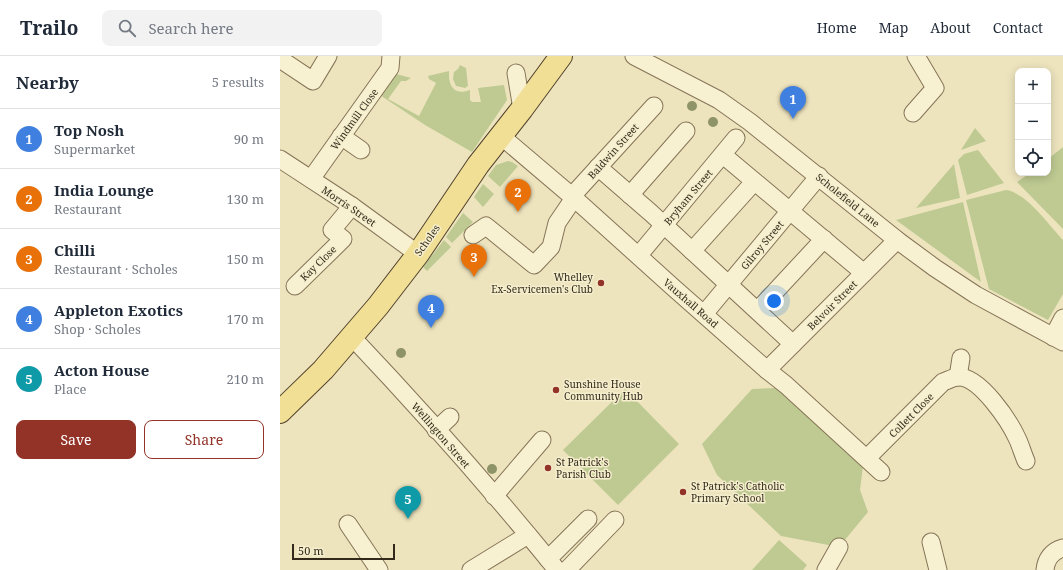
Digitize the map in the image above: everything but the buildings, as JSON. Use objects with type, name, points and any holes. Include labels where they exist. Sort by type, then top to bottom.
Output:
[{"type":"main road","name":"Scholes","points":[[280,412],[323,370],[378,306],[418,254],[478,165],[522,110],[561,56]]},
{"type":"street","points":[[280,59],[313,81],[328,56]]},
{"type":"street","name":"Windmill Close","points":[[311,179],[390,68],[391,56]]},
{"type":"street","name":"Scholefield Lane","points":[[634,56],[719,100],[750,122],[819,176],[897,240],[976,295],[1058,340]]},
{"type":"street","points":[[913,113],[935,88],[916,56]]},
{"type":"street","points":[[516,73],[522,110]]},
{"type":"street","name":"Baldwin Street","points":[[473,235],[486,226],[534,265],[551,247],[557,223],[573,197],[598,167],[654,106]]},
{"type":"street","points":[[630,195],[686,131]]},
{"type":"street","points":[[341,136],[361,150]]},
{"type":"street","name":"Vauxhall Road","points":[[501,136],[639,255],[674,289],[786,385],[881,472]]},
{"type":"street","name":"Bryham Street","points":[[639,255],[736,138]]},
{"type":"street","points":[[722,155],[864,273]]},
{"type":"street","name":"Morris Street","points":[[280,159],[352,206],[418,254]]},
{"type":"street","points":[[598,167],[730,284],[793,344]]},
{"type":"street","name":"Gilroy Street","points":[[704,314],[819,176]]},
{"type":"street","points":[[692,251],[754,182]]},
{"type":"street","name":"Kay Close","points":[[295,286],[343,239],[332,230],[352,206]]},
{"type":"street","points":[[758,310],[824,239]]},
{"type":"street","name":"Belvoir Street","points":[[767,370],[897,240]]},
{"type":"street","points":[[1058,340],[1063,318]]},
{"type":"street","name":"Wellington Street","points":[[352,337],[397,385],[528,535],[552,565]]},
{"type":"street","points":[[961,358],[958,377],[972,381],[984,390],[1009,424],[1024,438],[1026,461]]},
{"type":"street","name":"Collett Close","points":[[867,458],[943,382],[958,377]]},
{"type":"street","points":[[436,430],[450,417]]},
{"type":"street","points":[[494,496],[542,440]]},
{"type":"street","points":[[552,565],[588,519]]},
{"type":"street","points":[[567,570],[614,520]]},
{"type":"street","points":[[348,524],[379,570]]},
{"type":"street","points":[[471,570],[528,535]]},
{"type":"street","points":[[931,542],[938,570]]},
{"type":"street","points":[[826,570],[839,547]]},
{"type":"street","points":[[1044,570],[1046,561],[1056,549],[1063,548]]},
{"type":"green space","points":[[460,65],[466,68],[468,86],[465,88],[456,86],[453,79],[454,72]]},
{"type":"green space","points":[[449,71],[450,81],[453,88],[460,92],[470,90],[470,100],[472,102],[481,102],[478,88],[504,85],[507,100],[472,152],[425,125],[380,95],[396,74],[411,78],[406,81],[401,81],[388,99],[419,116],[436,83],[429,79],[428,76]]},
{"type":"green space","points":[[975,128],[986,141],[961,150]]},
{"type":"green space","points":[[1063,147],[1063,229],[1017,182],[1026,176],[1051,176],[1051,157]]},
{"type":"green space","points":[[978,150],[1004,183],[967,195],[958,160],[964,154]]},
{"type":"green space","points":[[508,161],[518,166],[500,187],[488,176],[496,165]]},
{"type":"green space","points":[[954,164],[960,198],[916,208]]},
{"type":"green space","points":[[483,184],[494,194],[483,207],[474,197]]},
{"type":"green space","points":[[1006,190],[1014,192],[1022,197],[1037,210],[1063,240],[1063,294],[1048,320],[989,289],[966,200]]},
{"type":"green space","points":[[963,202],[981,282],[896,220]]},
{"type":"green space","points":[[463,213],[473,222],[452,243],[446,237]]},
{"type":"green space","points":[[444,240],[451,247],[427,271],[423,267]]},
{"type":"green space","points":[[776,388],[863,466],[860,490],[868,512],[839,547],[781,536],[717,475],[702,444],[752,389]]},
{"type":"green space","points":[[625,389],[679,444],[618,505],[563,450]]},
{"type":"green space","points":[[779,540],[807,565],[803,570],[752,570]]},
{"type":"place","name":"Top Nosh","points":[[793,119]]},
{"type":"place","name":"India Lounge","points":[[518,212]]},
{"type":"place","name":"Chilli","points":[[474,277]]},
{"type":"place","name":"Whelley Ex-Servicemen's Club","points":[[601,283]]},
{"type":"place","name":"Appleton Exotics","points":[[431,328]]},
{"type":"place","name":"Sunshine House Community Hub","points":[[556,390]]},
{"type":"place","name":"St Patrick's Parish Club","points":[[548,468]]},
{"type":"place","name":"St Patrick's Catholic Primary School","points":[[683,492]]},
{"type":"place","name":"Acton House","points":[[408,519]]}]
